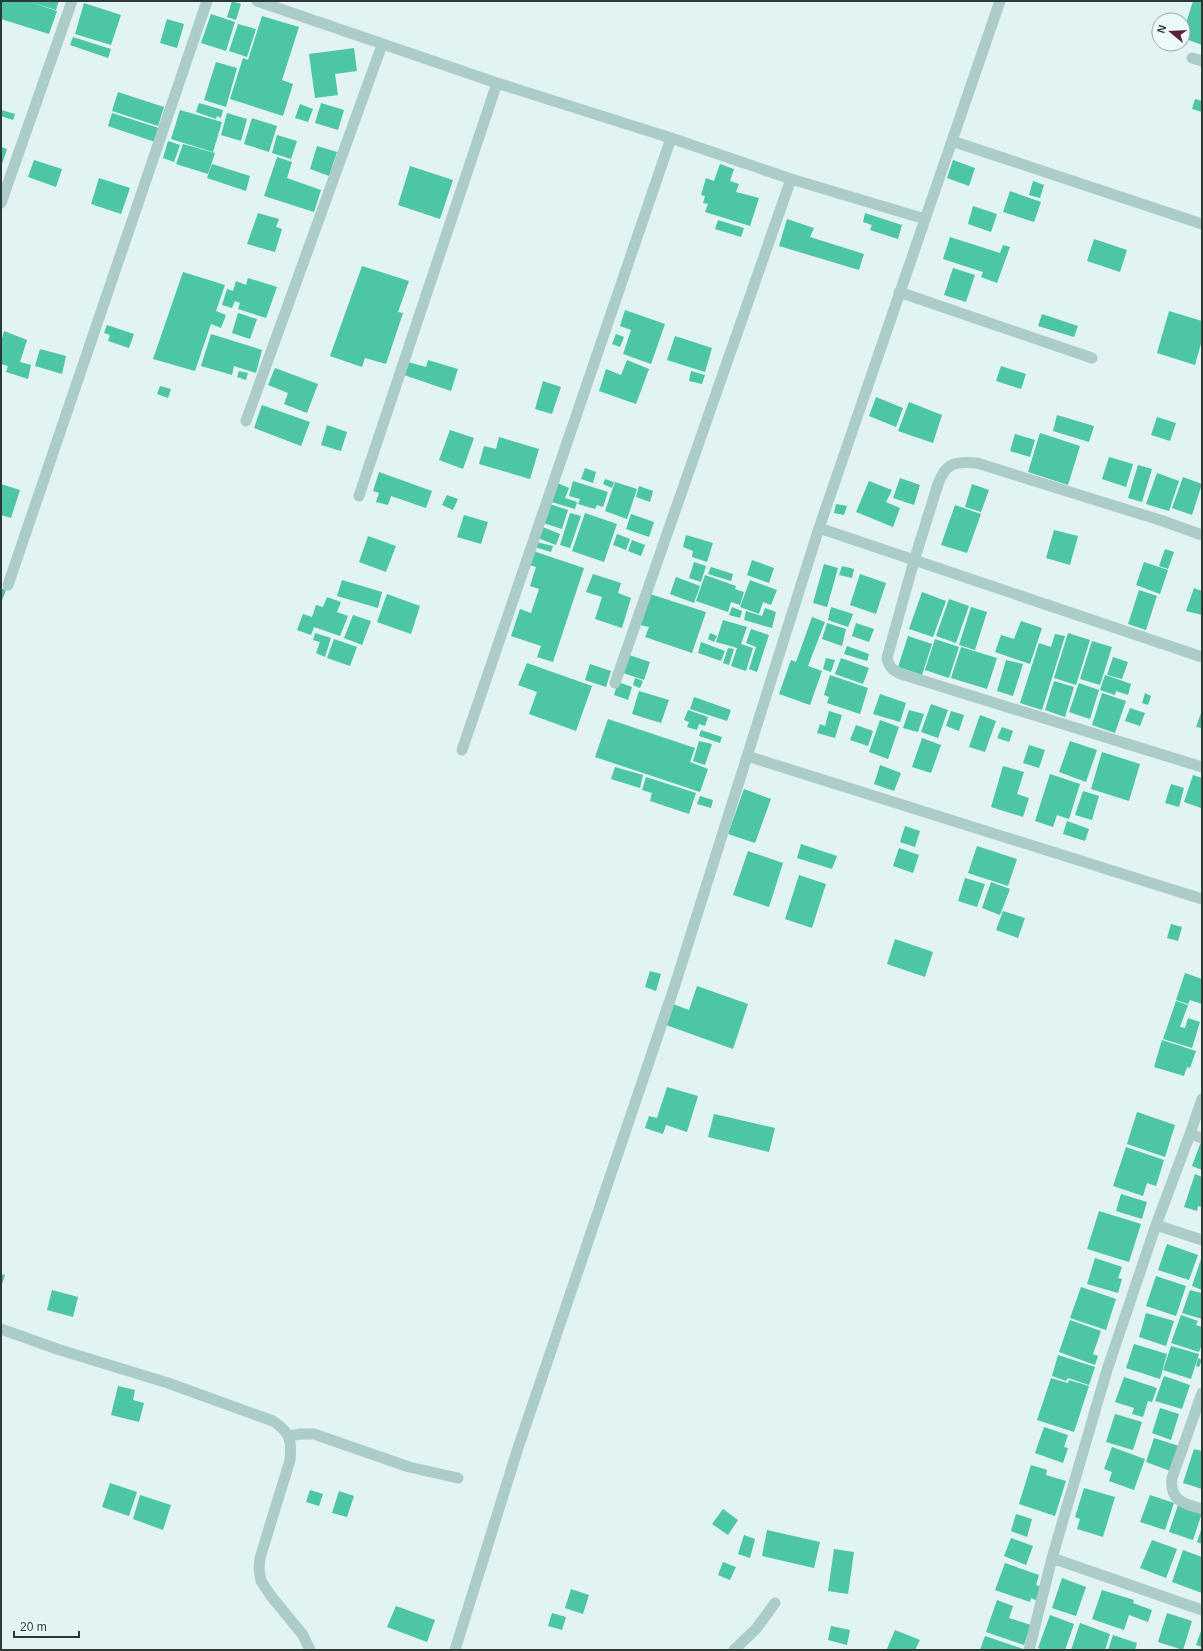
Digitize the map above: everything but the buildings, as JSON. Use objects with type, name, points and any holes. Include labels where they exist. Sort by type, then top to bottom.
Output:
[{"type":"street","points":[[1,203],[72,1]]},
{"type":"street","points":[[8,585],[207,1]]},
{"type":"street","points":[[258,1],[497,84],[671,138],[791,179],[925,219]]},
{"type":"street","points":[[455,1650],[517,1451],[674,988],[819,528],[1000,1]]},
{"type":"street","points":[[246,421],[382,45]]},
{"type":"street","points":[[359,496],[497,84]]},
{"type":"street","points":[[462,750],[671,138]]},
{"type":"street","points":[[952,141],[1202,224]]},
{"type":"street","points":[[615,683],[791,179]]},
{"type":"street","points":[[899,292],[1092,358]]},
{"type":"street","points":[[1202,535],[977,463],[963,462],[949,466],[942,474],[914,561],[887,658],[888,665],[892,670],[901,674],[1202,767]]},
{"type":"street","points":[[819,528],[1202,657]]},
{"type":"street","points":[[747,756],[1202,899]]},
{"type":"street","points":[[1029,1650],[1052,1558],[1107,1370],[1156,1225],[1202,1099]]},
{"type":"street","points":[[1190,1134],[1202,1138]]},
{"type":"street","points":[[1156,1225],[1202,1240]]},
{"type":"street","points":[[1,1329],[57,1349],[168,1384],[273,1421],[282,1427],[289,1436],[292,1447],[290,1460],[260,1558],[259,1569],[261,1581],[271,1596],[303,1635],[310,1650]]},
{"type":"street","points":[[1202,1393],[1172,1478],[1171,1487],[1179,1500],[1185,1504],[1202,1509]]},
{"type":"street","points":[[289,1436],[314,1434],[409,1467],[458,1478]]},
{"type":"street","points":[[1052,1558],[1202,1610]]},
{"type":"street","points":[[734,1650],[756,1629],[775,1603]]}]
